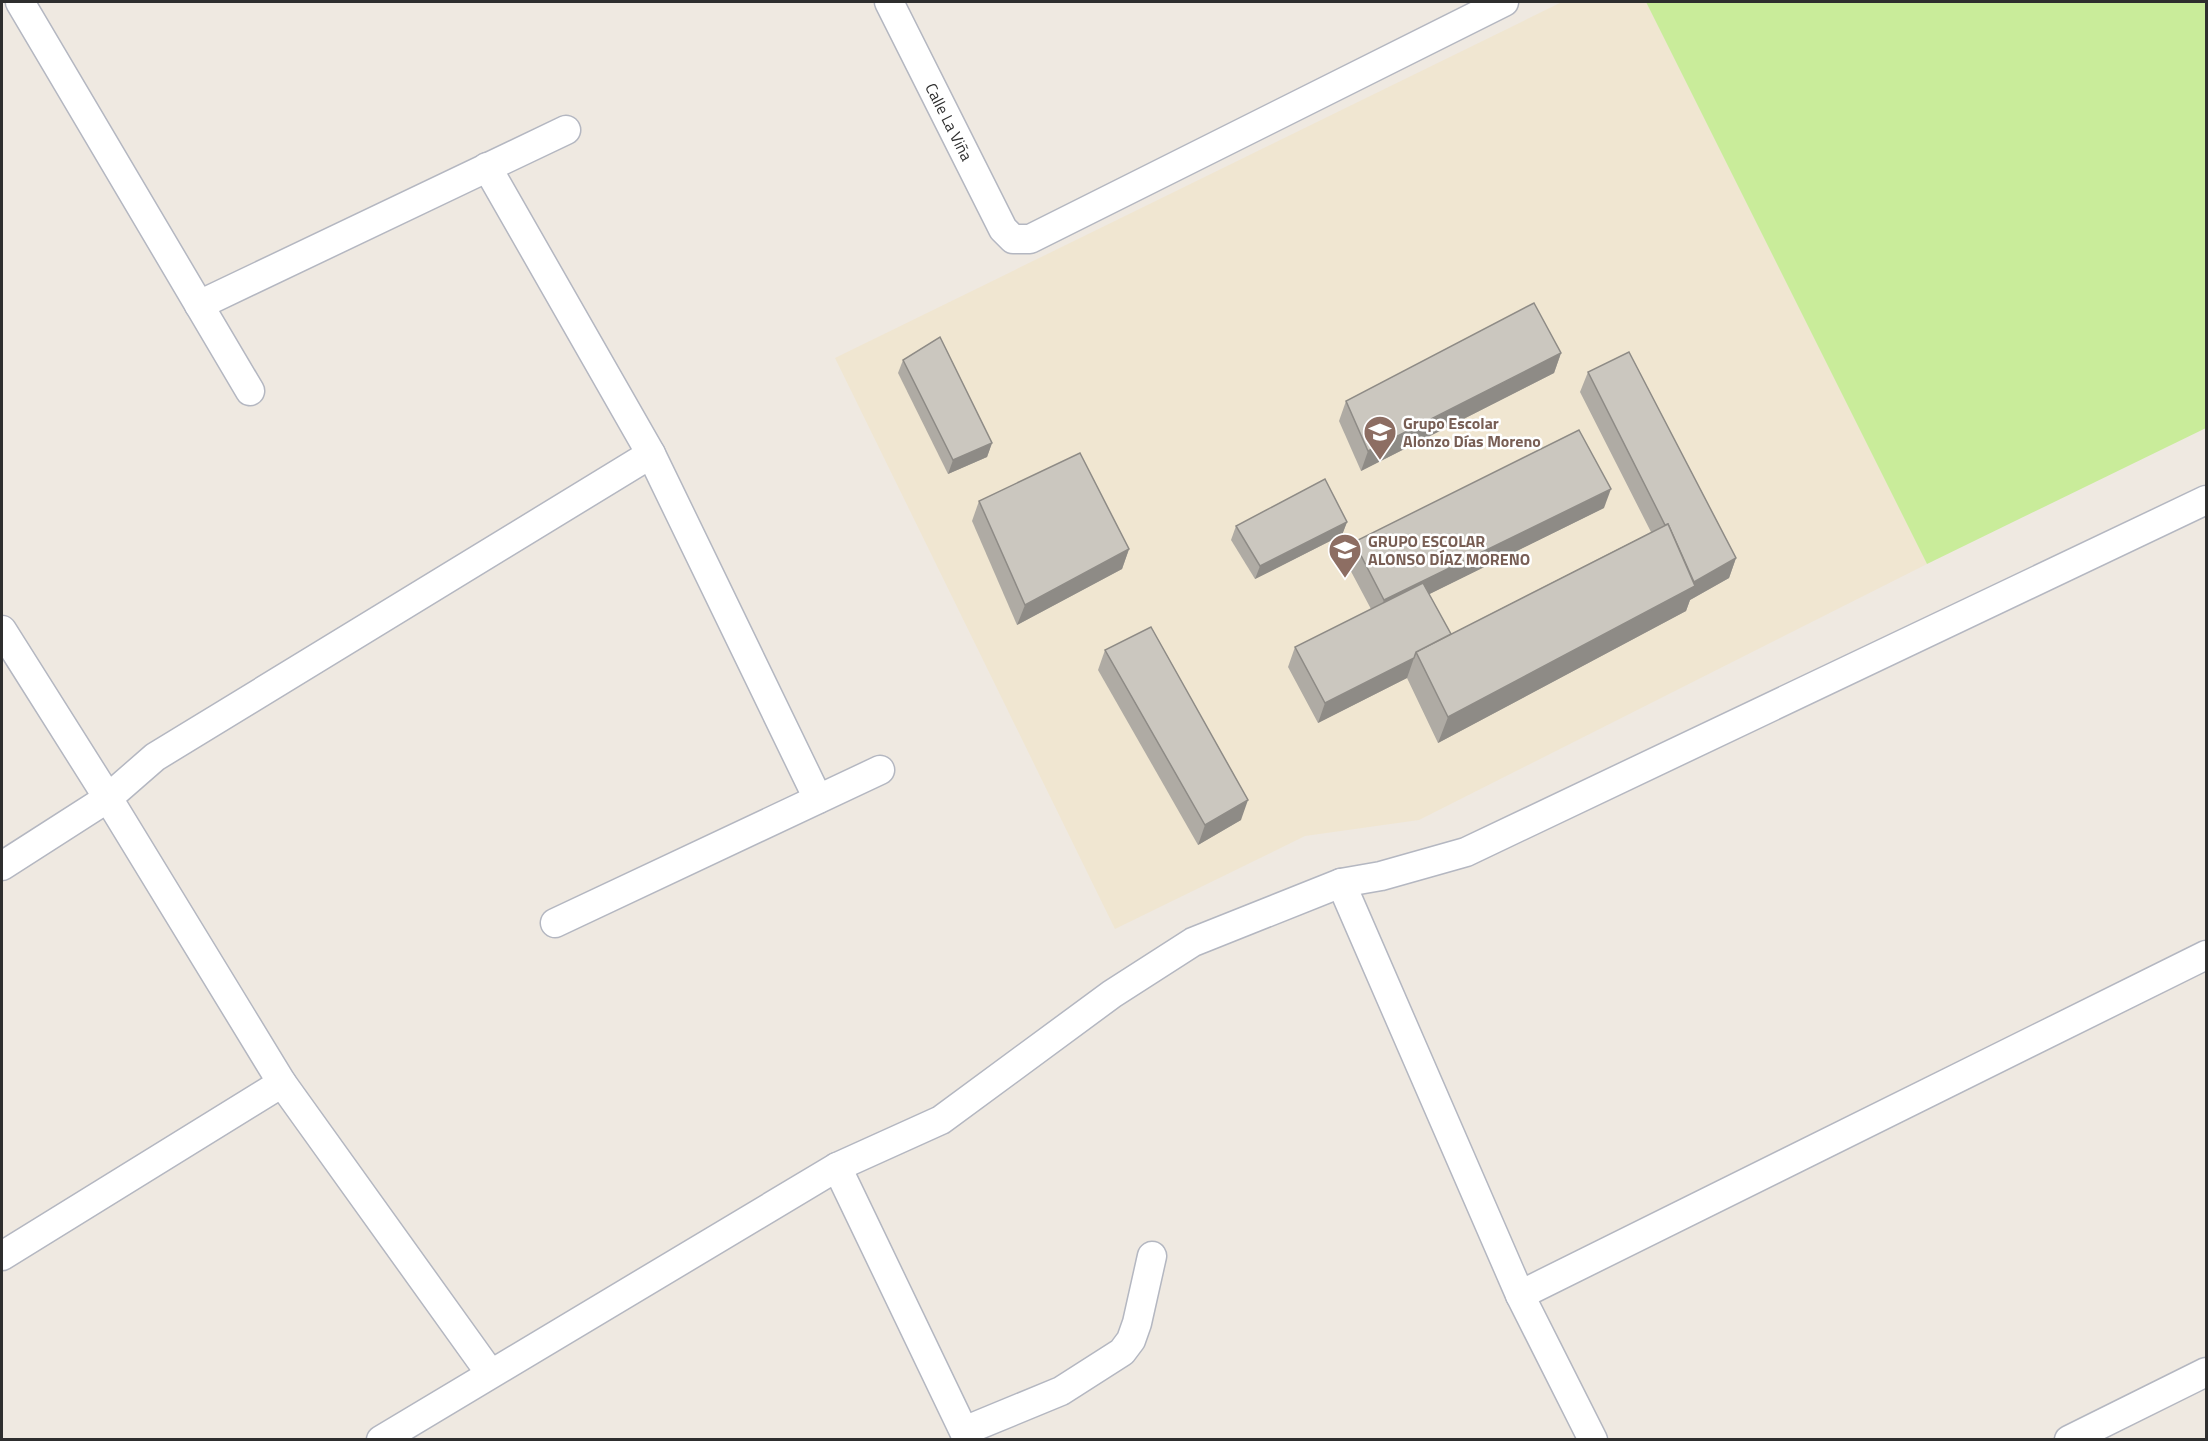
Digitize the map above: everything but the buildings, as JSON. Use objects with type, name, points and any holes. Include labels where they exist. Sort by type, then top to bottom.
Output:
[{"type":"street","points":[[20,2],[250,391]]},
{"type":"street","name":"Calle La Viña","points":[[889,2],[1003,229],[1013,239],[1030,239],[1504,2]]},
{"type":"street","points":[[198,305],[566,130]]},
{"type":"street","points":[[487,167],[651,454],[818,800]]},
{"type":"street","points":[[2,866],[108,798],[156,757],[651,454]]},
{"type":"street","points":[[381,1440],[837,1167],[941,1120],[1112,994],[1192,942],[1341,883],[1381,876],[1466,852],[2206,500]]},
{"type":"street","points":[[2,630],[108,798],[282,1083],[490,1373]]},
{"type":"street","points":[[555,923],[880,770]]},
{"type":"street","points":[[1341,883],[1520,1295],[1593,1440]]},
{"type":"street","points":[[1520,1295],[2206,955]]},
{"type":"street","points":[[2,1256],[282,1083]]},
{"type":"street","points":[[837,1167],[966,1435],[1061,1391],[1122,1352],[1131,1340],[1137,1323],[1152,1256]]},
{"type":"street","points":[[2069,1440],[2206,1372]]},
{"type":"shaded area","name":"Grupo Escolar Alonzo Días Moreno","points":[[1562,2],[1646,2],[1927,564],[1419,820],[1305,836],[1115,929],[835,358]]},
{"type":"green space","points":[[1646,2],[2206,2],[2206,428],[1927,564]]},
{"type":"place","name":"Grupo Escolar Alonzo Días Moreno","points":[[1380,461]]},
{"type":"place","name":"GRUPO ESCOLAR ALONSO DÍAZ MORENO","points":[[1345,579]]}]
